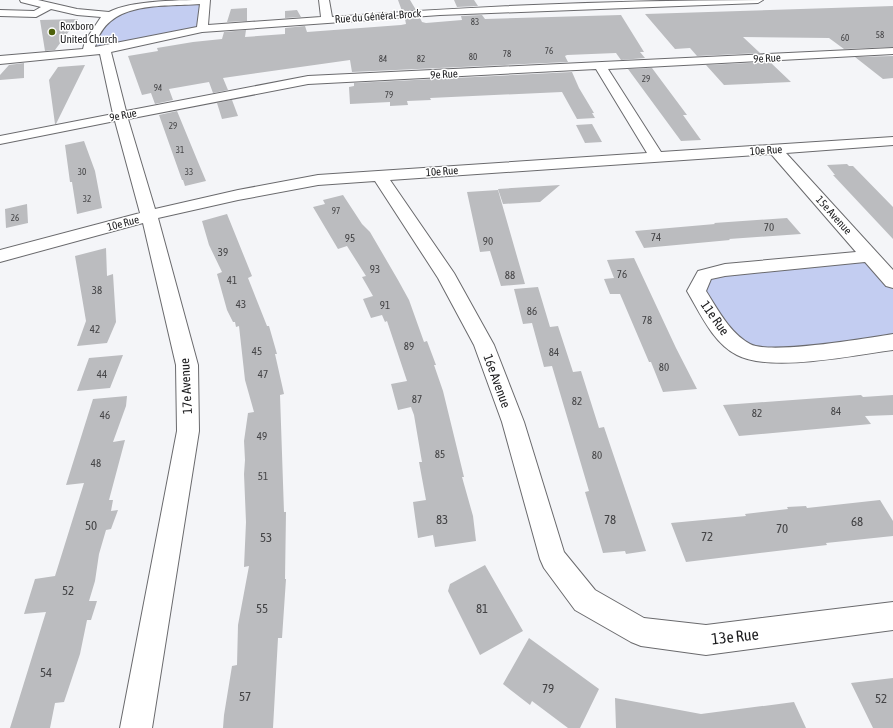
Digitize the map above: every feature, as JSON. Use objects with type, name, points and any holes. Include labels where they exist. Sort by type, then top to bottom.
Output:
[{"type":"street","points":[[324,0],[327,20]]},
{"type":"street","points":[[435,0],[440,12]]},
{"type":"street","name":"Rue du Général-Brock","points":[[0,60],[97,51],[202,29],[547,4],[758,0]]},
{"type":"street","points":[[0,9],[18,1],[77,12],[110,15]]},
{"type":"street","points":[[97,51],[91,41],[103,21],[116,11],[138,5],[206,1],[202,29]]},
{"type":"street","points":[[0,13],[36,14],[48,6]]},
{"type":"street","name":"17e Avenue","points":[[97,51],[120,116],[149,215],[187,365],[188,431],[136,728]]},
{"type":"street","name":"9e Rue","points":[[0,140],[308,80],[893,51]]},
{"type":"street","points":[[600,66],[658,158]]},
{"type":"street","name":"10e Rue","points":[[0,256],[149,215],[259,190],[318,180],[893,141]]},
{"type":"street","name":"15e Avenue","points":[[775,149],[893,282]]},
{"type":"street","name":"16e Avenue","points":[[379,175],[447,277],[484,345],[513,422],[553,559],[585,600]]},
{"type":"street","name":"11e Rue","points":[[870,256],[725,270],[704,275],[696,291],[724,335],[745,351],[779,356],[893,342]]},
{"type":"street","name":"13e Rue","points":[[585,600],[641,632],[706,640],[893,616]]},
{"type":"shaded area","points":[[203,1],[202,29],[88,52],[104,21],[134,6]]},
{"type":"shaded area","points":[[870,256],[893,282],[893,342],[745,351],[696,291],[702,278]]},
{"type":"building","points":[[398,0],[410,0],[416,10],[402,11]]},
{"type":"building","points":[[454,0],[474,0],[478,6],[457,7]]},
{"type":"building","points":[[893,6],[893,47],[844,49],[829,38],[743,37],[760,53],[697,56],[690,48],[675,49],[645,14]]},
{"type":"building","points":[[247,8],[247,21],[227,22],[231,9]]},
{"type":"building","points":[[297,10],[301,17],[285,18],[285,11]]},
{"type":"building","points":[[482,15],[485,19],[621,15],[644,52],[640,52],[645,58],[621,60],[616,53],[567,55],[565,56],[568,62],[352,72],[350,60],[223,78],[228,90],[213,93],[209,82],[169,89],[173,100],[155,104],[151,93],[142,95],[128,56],[158,51],[157,48],[222,39],[224,32],[246,30],[245,37],[285,34],[285,28],[305,26],[307,32],[401,25],[406,24],[405,19],[420,18],[422,22],[426,23],[462,20],[461,16]]},
{"type":"building","points":[[78,19],[55,50],[45,51],[40,20]]},
{"type":"building","points":[[893,56],[893,78],[883,79],[855,57]]},
{"type":"building","points":[[770,62],[791,82],[724,85],[706,65]]},
{"type":"building","points":[[24,63],[24,78],[0,80],[0,75],[9,65]]},
{"type":"building","points":[[85,65],[55,124],[49,80],[58,67]]},
{"type":"building","points":[[652,68],[687,115],[683,115],[701,140],[681,141],[628,69]]},
{"type":"building","points":[[572,72],[579,88],[594,113],[592,113],[595,118],[577,119],[562,92],[430,98],[431,100],[407,101],[408,105],[390,106],[390,102],[350,104],[349,87],[354,86],[354,83]]},
{"type":"building","points":[[232,100],[238,116],[222,119],[217,103]]},
{"type":"building","points":[[177,111],[206,181],[185,186],[182,180],[159,115]]},
{"type":"building","points":[[592,124],[602,142],[585,143],[576,125]]},
{"type":"building","points":[[84,141],[95,171],[102,208],[77,214],[72,182],[70,182],[65,145]]},
{"type":"building","points":[[847,164],[849,166],[853,166],[893,207],[893,239],[833,175],[835,175],[827,165]]},
{"type":"building","points":[[560,185],[540,202],[503,204],[498,189]]},
{"type":"building","points":[[498,190],[525,284],[501,286],[490,251],[480,252],[467,192]]},
{"type":"building","points":[[343,195],[362,224],[370,232],[398,280],[409,300],[424,342],[427,341],[436,365],[434,365],[443,391],[464,477],[462,477],[473,516],[476,541],[435,547],[433,535],[418,538],[413,502],[426,500],[419,462],[422,462],[414,415],[411,407],[398,410],[391,384],[407,381],[387,321],[385,322],[382,315],[371,318],[363,299],[373,296],[362,277],[366,276],[347,246],[338,249],[313,207],[325,204],[323,200]]},
{"type":"building","points":[[27,204],[28,223],[6,228],[5,209]]},
{"type":"building","points":[[227,214],[252,276],[248,278],[267,326],[269,326],[277,354],[275,354],[284,394],[280,395],[284,512],[286,512],[286,579],[282,638],[278,638],[273,728],[223,728],[232,666],[237,665],[238,625],[249,566],[244,567],[246,522],[244,441],[248,413],[254,412],[245,380],[239,326],[236,327],[235,322],[233,322],[227,310],[217,274],[222,272],[209,245],[202,221]]},
{"type":"building","points":[[787,218],[801,234],[729,239],[730,240],[644,248],[635,231],[715,224],[714,223]]},
{"type":"building","points":[[106,248],[107,276],[113,274],[116,322],[107,343],[77,346],[86,321],[75,256]]},
{"type":"building","points":[[634,258],[697,389],[663,392],[620,294],[610,294],[604,279],[614,278],[607,260]]},
{"type":"building","points":[[538,287],[550,327],[558,326],[573,372],[581,371],[599,428],[604,427],[646,551],[626,554],[625,551],[603,553],[585,492],[589,491],[552,366],[544,367],[532,323],[523,324],[514,289]]},
{"type":"building","points":[[123,355],[110,388],[77,391],[89,358]]},
{"type":"building","points":[[861,395],[863,397],[893,395],[893,415],[865,416],[871,424],[739,436],[723,405]]},
{"type":"building","points":[[127,396],[126,406],[113,442],[125,440],[109,500],[113,500],[111,511],[118,510],[111,529],[106,530],[99,554],[95,581],[89,601],[97,601],[91,620],[87,620],[80,654],[64,702],[55,703],[50,728],[10,728],[46,612],[24,614],[35,579],[55,576],[84,483],[66,485],[93,399]]},
{"type":"building","points":[[880,500],[893,521],[893,536],[826,543],[827,545],[686,562],[671,523],[746,516],[745,514],[788,509],[787,507],[806,506],[807,508]]},
{"type":"building","points":[[485,565],[523,631],[480,655],[448,591],[450,584]]},
{"type":"building","points":[[529,638],[599,689],[580,728],[568,728],[532,701],[530,705],[503,684]]},
{"type":"building","points":[[893,678],[893,728],[873,728],[851,683]]},
{"type":"building","points":[[615,698],[701,714],[794,702],[806,728],[616,728]]},
{"type":"place","name":"Roxboro United Church","points":[[52,32]]}]
